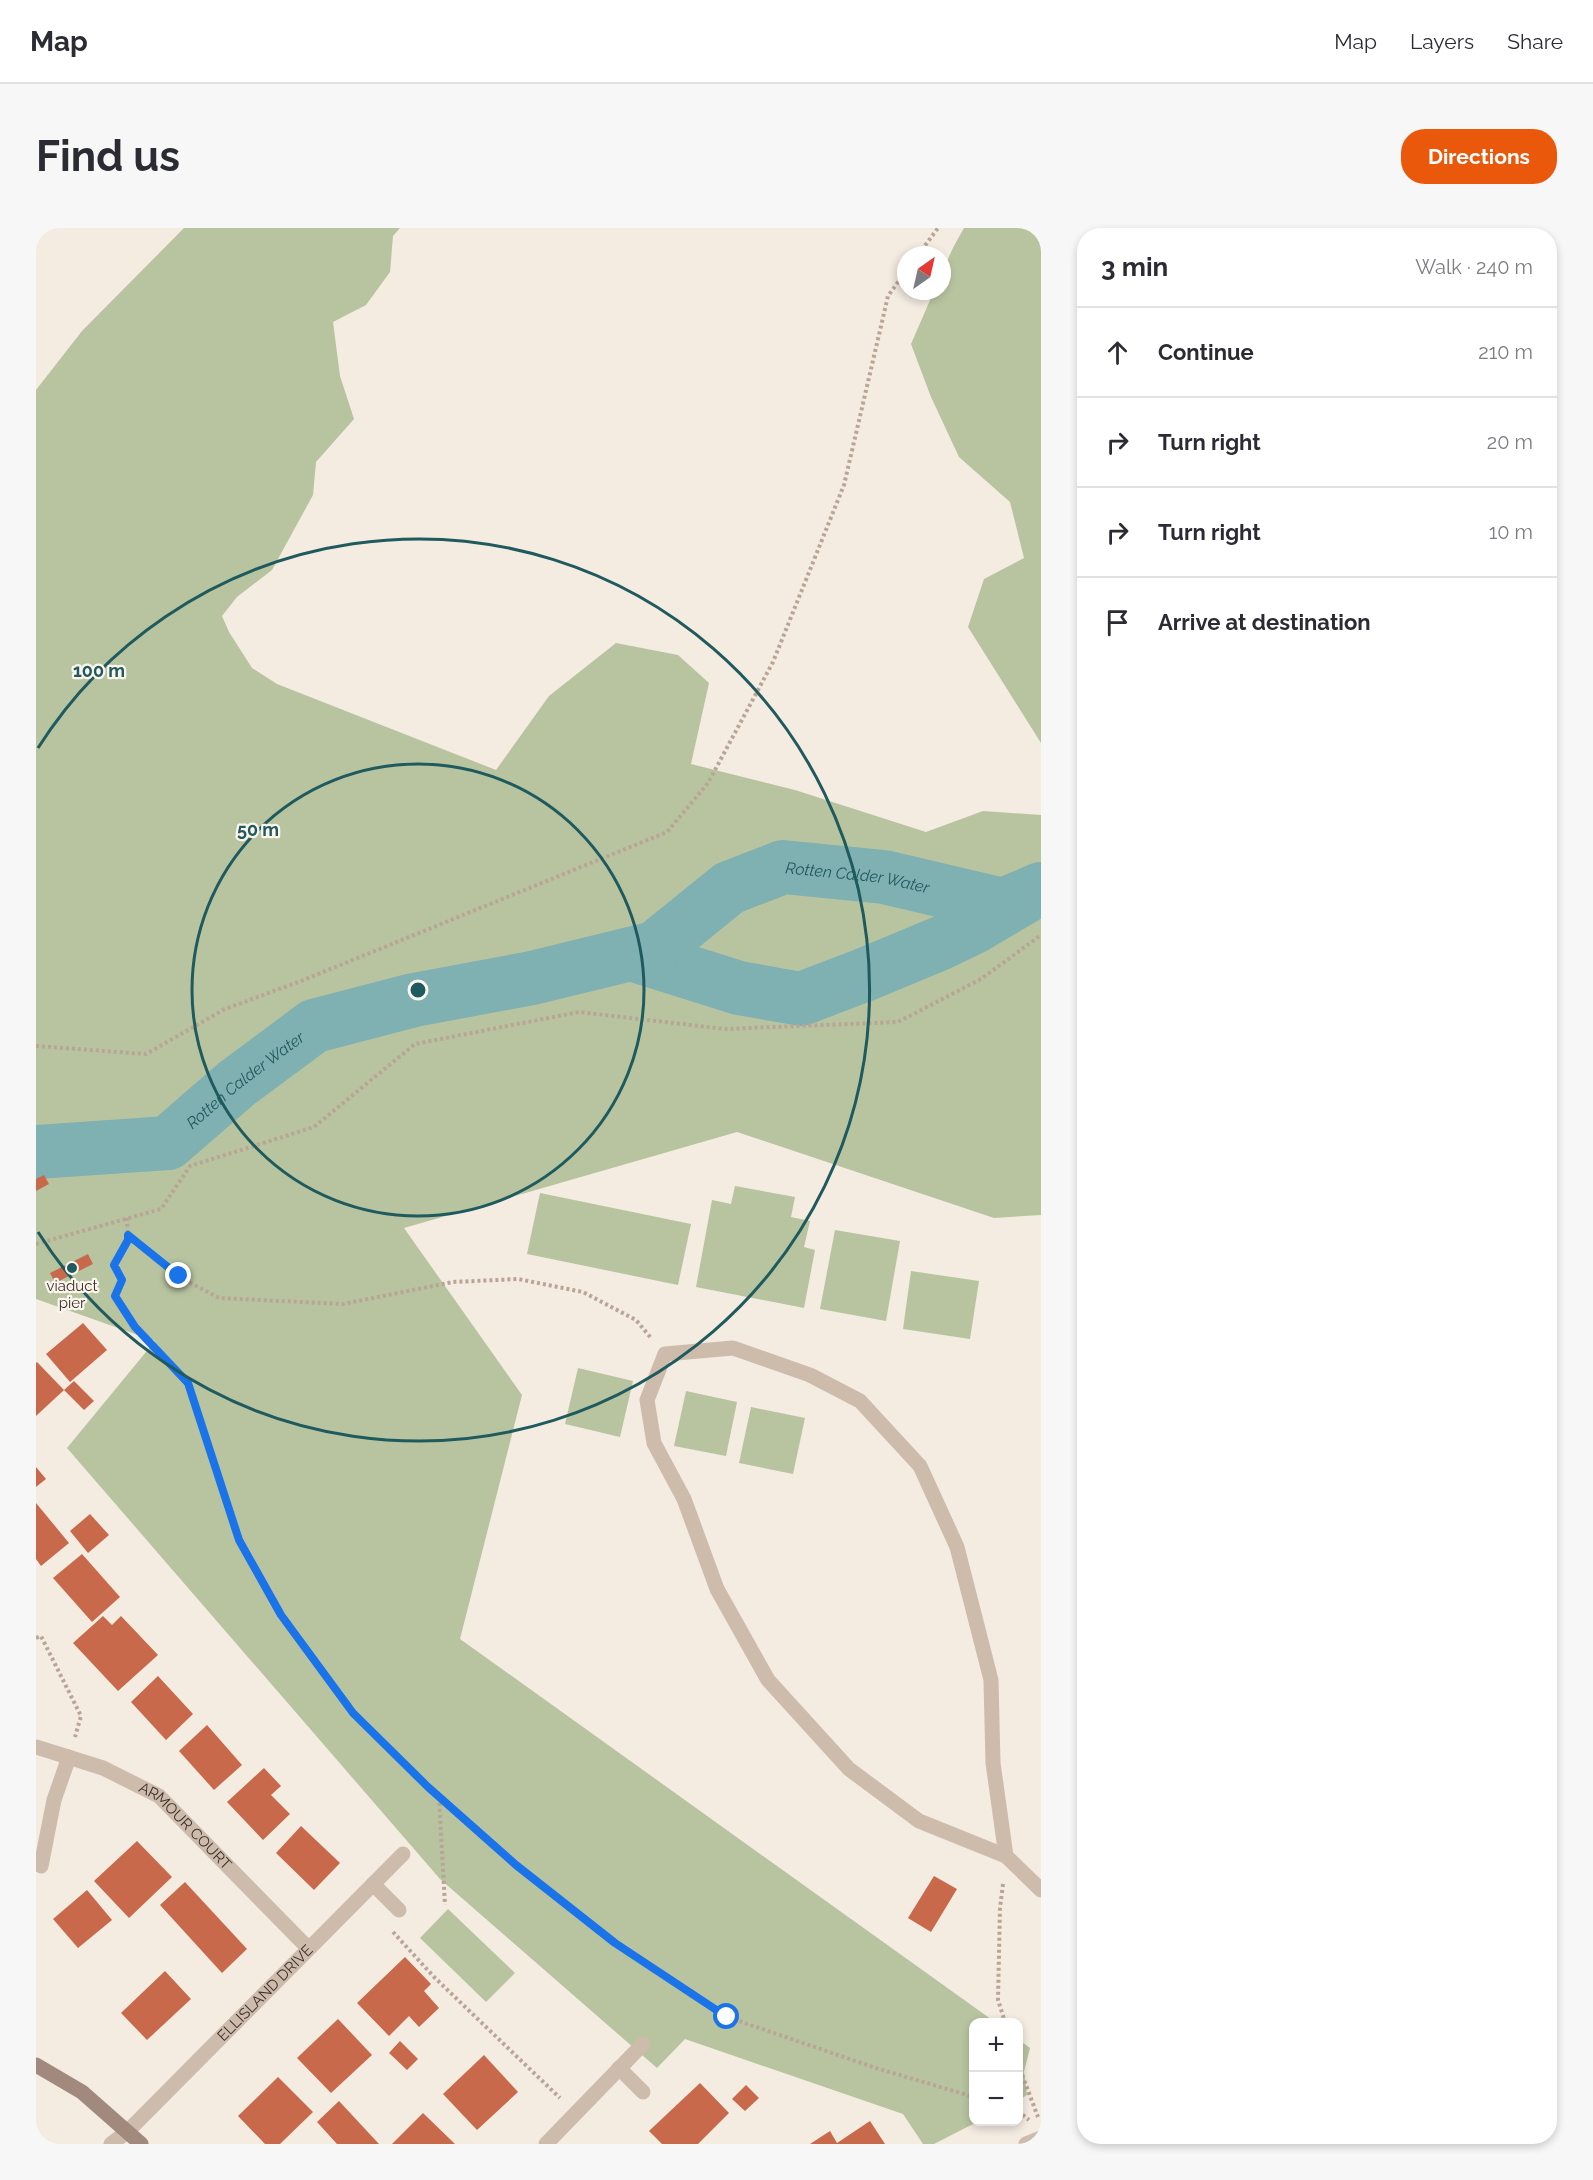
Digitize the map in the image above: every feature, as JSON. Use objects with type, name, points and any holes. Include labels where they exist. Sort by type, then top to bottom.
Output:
[{"type":"main road","points":[[36,2065],[82,2092],[141,2144]]},
{"type":"street","points":[[1006,1856],[993,1763],[991,1680],[957,1547],[920,1466],[860,1401],[810,1375],[733,1348],[665,1354],[647,1400],[654,1443],[684,1499],[717,1589],[768,1680],[849,1768],[919,1821],[1006,1856],[1041,1890]]},
{"type":"street","name":"ARMOUR COURT","points":[[36,1747],[104,1768],[159,1796],[308,1948]]},
{"type":"street","points":[[41,1866],[42,1829],[69,1757]]},
{"type":"street","name":"ELLISLAND DRIVE","points":[[111,2144],[128,2131],[403,1854]]},
{"type":"street","points":[[373,1884],[399,1910]]},
{"type":"street","points":[[546,2144],[643,2044]]},
{"type":"street","points":[[619,2068],[644,2092]]},
{"type":"street","points":[[1026,2144],[1041,2138]]},
{"type":"path","points":[[925,246],[938,228]]},
{"type":"path","points":[[36,1046],[146,1054],[225,1009],[301,981],[667,832],[708,783],[773,662],[844,485],[888,296],[897,284]]},
{"type":"path","points":[[36,1244],[161,1209],[190,1166],[314,1127],[415,1044],[579,1012],[725,1029],[898,1022],[981,979],[1041,935]]},
{"type":"path","points":[[127,1218],[128,1240],[114,1265],[122,1280],[115,1296],[135,1327],[188,1383],[239,1540],[281,1615],[353,1713],[439,1796],[516,1865],[615,1943],[727,2017],[876,2068],[969,2096]]},
{"type":"path","points":[[128,1235],[179,1276],[219,1298],[344,1304],[453,1281],[518,1279],[583,1292],[636,1320],[665,1354]]},
{"type":"path","points":[[36,1638],[41,1636],[81,1716],[69,1757]]},
{"type":"path","points":[[439,1796],[445,1905]]},
{"type":"path","points":[[1004,2018],[998,2000],[1000,1908],[1006,1856]]},
{"type":"path","points":[[390,1929],[434,1977],[494,2032],[576,2114]]},
{"type":"path","points":[[1021,2072],[1041,2126]]},
{"type":"green space","points":[[184,228],[400,228],[393,236],[390,272],[366,305],[333,322],[340,376],[354,419],[316,462],[313,495],[272,570],[237,597],[222,616],[229,632],[252,668],[277,684],[496,770],[549,696],[616,643],[678,655],[709,683],[691,764],[795,790],[926,832],[983,811],[1041,815],[1041,889],[1034,892],[1019,885],[1041,897],[1041,1215],[994,1218],[737,1132],[404,1228],[522,1395],[460,1639],[989,2018],[969,2018],[969,2126],[934,2144],[923,2144],[903,2114],[685,2039],[657,2068],[440,1879],[67,1448],[155,1341],[36,1299],[36,390],[82,331]]},
{"type":"green space","points":[[964,228],[1041,228],[1041,743],[968,627],[984,579],[1024,558],[1010,502],[959,457],[931,397],[911,344],[930,300],[951,300],[952,251]]},
{"type":"green space","points":[[735,1186],[795,1197],[791,1217],[810,1221],[804,1247],[815,1250],[804,1308],[696,1287],[712,1200],[731,1204]]},
{"type":"green space","points":[[540,1193],[691,1224],[678,1285],[527,1254]]},
{"type":"green space","points":[[835,1230],[900,1241],[886,1321],[820,1309]]},
{"type":"green space","points":[[911,1271],[979,1281],[970,1339],[903,1329]]},
{"type":"green space","points":[[578,1368],[633,1381],[620,1437],[565,1424]]},
{"type":"green space","points":[[686,1391],[737,1402],[726,1456],[674,1446]]},
{"type":"green space","points":[[751,1407],[805,1418],[793,1474],[739,1463]]},
{"type":"green space","points":[[448,1909],[515,1973],[486,2002],[420,1938]]},
{"type":"green space","points":[[1023,2043],[1030,2048],[1024,2072],[1027,2095],[1023,2098]]},
{"type":"building","points":[[44,1175],[49,1184],[36,1191],[36,1179]]},
{"type":"building","name":"viaduct pier","points":[[88,1254],[93,1264],[55,1283],[50,1273]]},
{"type":"building","points":[[83,1323],[107,1350],[70,1382],[46,1354]]},
{"type":"building","points":[[36,1363],[64,1390],[36,1416]]},
{"type":"building","points":[[74,1381],[94,1401],[84,1410],[64,1390]]},
{"type":"building","points":[[36,1467],[46,1479],[36,1487]]},
{"type":"building","points":[[36,1503],[69,1543],[41,1566],[36,1559]]},
{"type":"building","points":[[90,1514],[109,1535],[88,1553],[70,1531]]},
{"type":"building","points":[[82,1554],[120,1597],[92,1622],[53,1578]]},
{"type":"building","points":[[103,1616],[112,1625],[121,1616],[158,1655],[118,1691],[73,1643]]},
{"type":"building","points":[[158,1676],[193,1714],[166,1740],[131,1702]]},
{"type":"building","points":[[207,1725],[242,1765],[214,1790],[179,1751]]},
{"type":"building","points":[[264,1768],[281,1786],[271,1795],[290,1814],[263,1840],[227,1802]]},
{"type":"building","points":[[301,1826],[340,1863],[314,1890],[276,1853]]},
{"type":"building","points":[[137,1841],[172,1877],[129,1918],[94,1881]]},
{"type":"building","points":[[934,1876],[957,1889],[931,1932],[908,1918]]},
{"type":"building","points":[[185,1882],[247,1949],[222,1973],[160,1905]]},
{"type":"building","points":[[87,1890],[112,1920],[78,1948],[53,1919]]},
{"type":"building","points":[[405,1957],[431,1984],[424,1991],[439,2008],[419,2027],[409,2016],[389,2036],[357,2003]]},
{"type":"building","points":[[165,1971],[191,1999],[147,2040],[121,2013]]},
{"type":"building","points":[[338,2019],[372,2055],[331,2093],[297,2058]]},
{"type":"building","points":[[400,2041],[418,2059],[407,2070],[389,2053]]},
{"type":"building","points":[[484,2055],[518,2092],[477,2130],[443,2094]]},
{"type":"building","points":[[278,2077],[313,2112],[280,2144],[265,2144],[238,2116]]},
{"type":"building","points":[[700,2083],[729,2113],[698,2144],[662,2144],[649,2131]]},
{"type":"building","points":[[746,2085],[759,2098],[745,2111],[732,2099]]},
{"type":"building","points":[[339,2101],[379,2144],[337,2144],[317,2122]]},
{"type":"building","points":[[423,2113],[455,2144],[392,2144]]},
{"type":"building","points":[[870,2121],[885,2144],[810,2144],[830,2131],[837,2143]]},
{"type":"waterway","name":"Rotten Calder Water","points":[[36,1152],[168,1143],[236,1084],[314,1026],[414,1000],[532,978],[655,948],[729,888],[783,867],[884,877],[1003,905],[1041,889]]},
{"type":"waterway","name":"Rotten Calder Water","points":[[631,954],[739,988],[801,999],[941,943],[974,927],[1023,898]]},
{"type":"place","name":"viaduct pier","points":[[72,1268]]},
{"type":"route","points":[[179,1276],[128,1235],[128,1240],[114,1265],[122,1280],[115,1296],[135,1327],[188,1383],[219,1472],[239,1540],[281,1615],[353,1713],[428,1787],[516,1865],[615,1943],[727,2017]]}]
